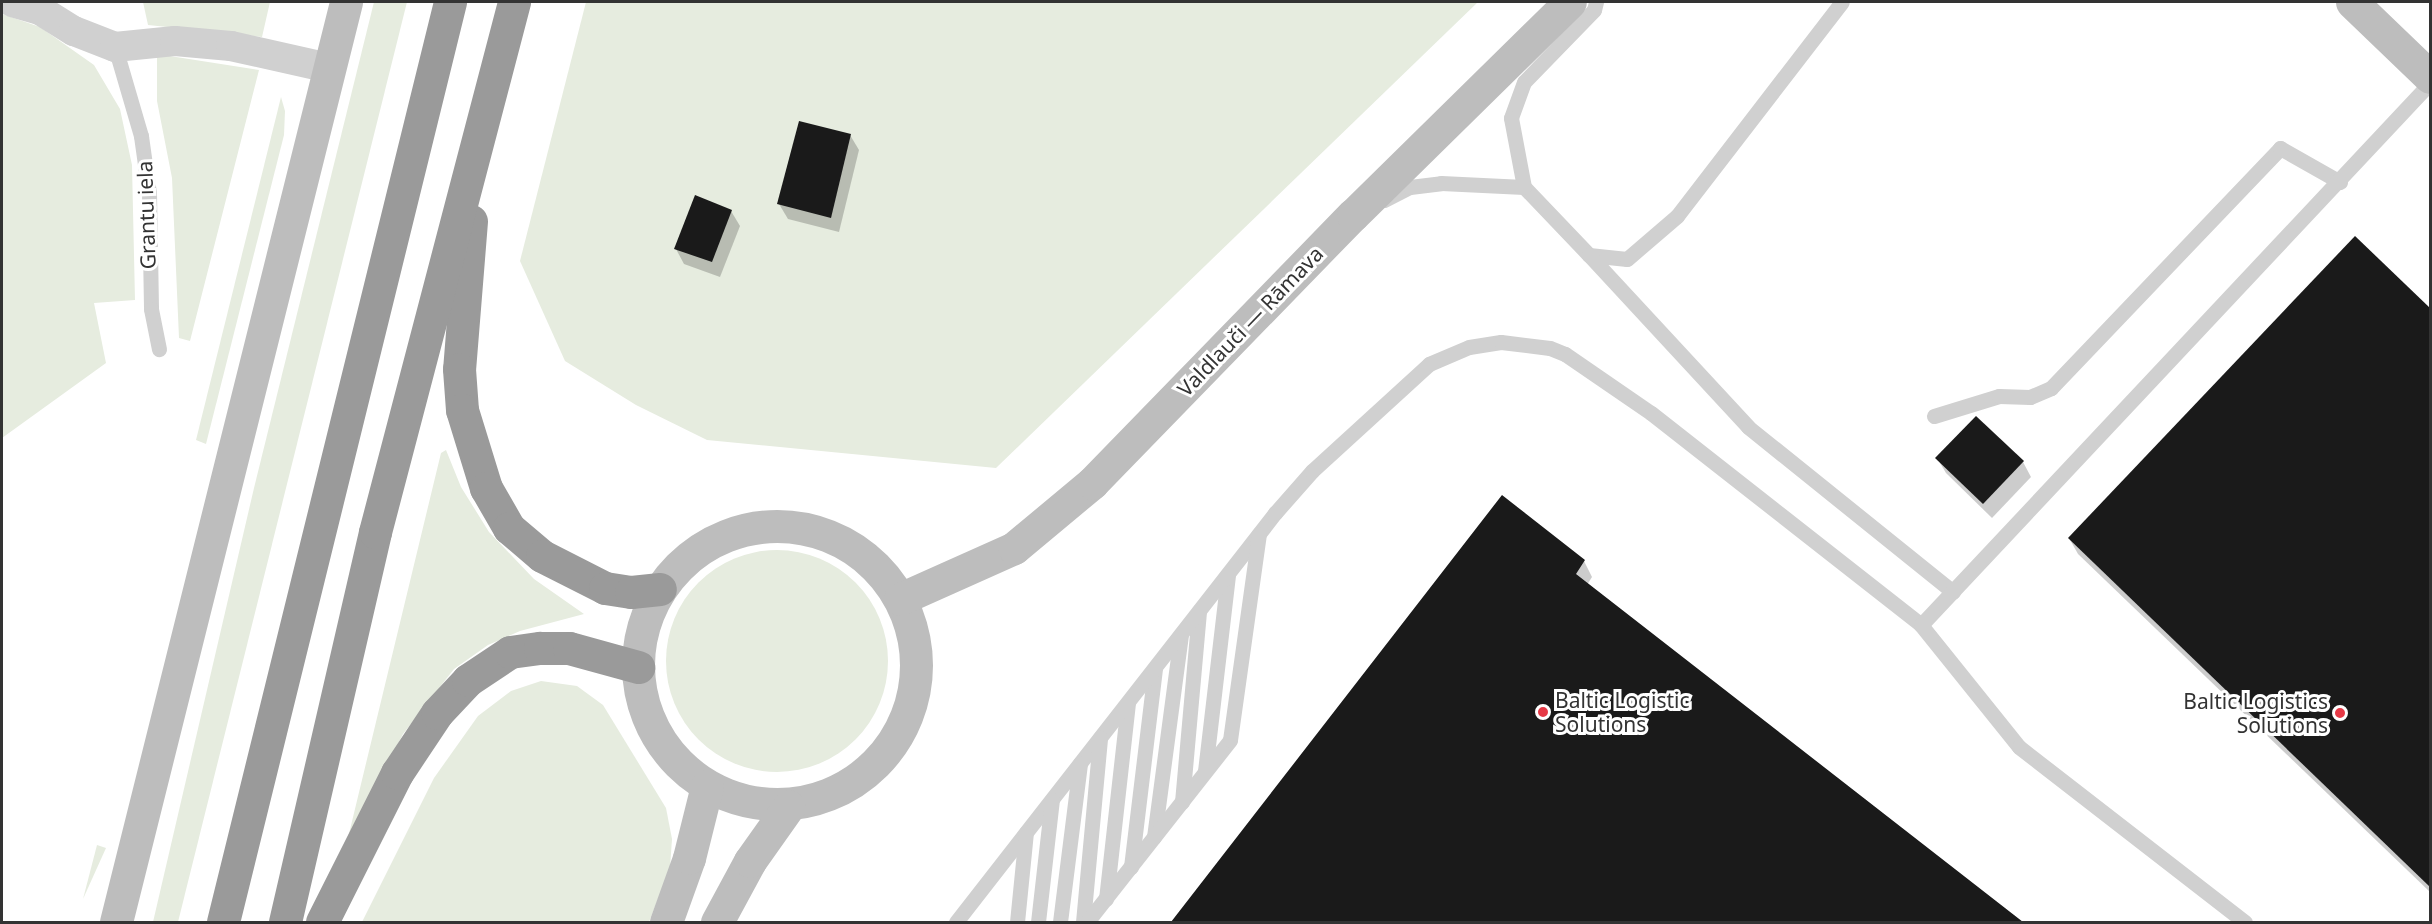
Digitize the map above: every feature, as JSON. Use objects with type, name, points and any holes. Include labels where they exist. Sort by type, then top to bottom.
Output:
[{"type":"highway","points":[[223,922],[450,2]]},
{"type":"highway","points":[[285,922],[375,532],[514,2]]},
{"type":"highway","points":[[475,148],[459,369],[462,410],[486,488],[509,528],[542,556],[605,588],[631,592],[660,589]]},
{"type":"highway","points":[[322,922],[397,773],[437,713],[468,680],[510,652],[540,648],[569,648],[638,668]]},
{"type":"main road","points":[[116,922],[346,2]]},
{"type":"main road","name":"Valdlauči — Rāmava","points":[[900,599],[1014,548],[1092,483],[1353,215],[1570,2]]},
{"type":"main road","points":[[2352,2],[2430,77]]},
{"type":"main road","points":[[772,523],[839,540],[874,565],[900,599],[914,639],[916,681],[905,722],[882,758],[850,784],[789,806],[738,797],[707,786],[686,771],[660,741],[644,706],[638,668],[643,627],[660,589],[685,560],[717,539],[772,523]]},
{"type":"main road","points":[[666,922],[689,858],[707,786]]},
{"type":"main road","points":[[717,922],[750,861],[789,806]]},
{"type":"street","points":[[12,2],[40,10],[74,31],[115,47],[175,41],[231,46],[329,68]]},
{"type":"lane","points":[[1596,2],[1594,10],[1524,82],[1511,118],[1524,187],[1590,255],[1748,427],[1953,592]]},
{"type":"lane","points":[[1590,255],[1627,259],[1677,216],[1842,2]]},
{"type":"lane","name":"Grantu iela","points":[[115,47],[141,136],[149,192],[151,309],[159,349]]},
{"type":"lane","points":[[1921,625],[2340,182],[2430,83]]},
{"type":"lane","points":[[1934,416],[1999,396],[2030,397],[2051,388],[2280,148],[2340,182]]},
{"type":"lane","points":[[1353,215],[1410,186],[1441,183],[1524,187]]},
{"type":"lane","points":[[956,922],[1259,534],[1312,471],[1429,364],[1469,347],[1501,342],[1526,344],[1565,354],[1651,413],[1921,625],[2019,747],[2245,922]]},
{"type":"lane","points":[[1085,922],[1106,899],[1230,740],[1259,534]]},
{"type":"lane","points":[[1205,772],[1228,574]]},
{"type":"lane","points":[[1182,802],[1199,611]]},
{"type":"lane","points":[[1154,838],[1181,635]]},
{"type":"lane","points":[[1131,867],[1155,668]]},
{"type":"lane","points":[[1106,899],[1128,702]]},
{"type":"lane","points":[[1085,922],[1100,738]]},
{"type":"lane","points":[[1060,922],[1080,763]]},
{"type":"lane","points":[[1038,922],[1052,800]]},
{"type":"lane","points":[[1017,922],[1026,832]]},
{"type":"shaded area","points":[[143,2],[270,2],[262,37],[148,25]]},
{"type":"shaded area","points":[[374,2],[407,2],[178,922],[153,922],[254,488]]},
{"type":"shaded area","points":[[586,2],[1478,2],[996,468],[707,440],[636,405],[565,361],[520,261]]},
{"type":"shaded area","points":[[2,14],[40,27],[94,65],[120,109],[132,165],[135,300],[94,303],[106,363],[2,438]]},
{"type":"shaded area","points":[[157,54],[259,70],[190,341],[179,338],[172,178],[157,101]]},
{"type":"shaded area","points":[[281,97],[285,111],[284,135],[206,444],[196,440]]},
{"type":"shaded area","points":[[446,450],[461,487],[489,532],[534,579],[584,614],[520,631],[488,645],[454,669],[403,734],[347,842],[441,453]]},
{"type":"shaded area","points":[[777,550],[809,555],[829,563],[847,575],[863,591],[875,609],[883,629],[888,661],[883,693],[875,713],[863,731],[847,747],[829,759],[809,767],[777,772],[745,767],[725,759],[707,747],[691,731],[679,713],[671,693],[666,661],[671,629],[679,609],[691,591],[707,575],[725,563],[745,555]]},
{"type":"shaded area","points":[[541,681],[577,686],[603,705],[666,808],[672,839],[670,868],[649,922],[362,922],[434,778],[478,716],[511,691]]},
{"type":"shaded area","points":[[97,845],[106,848],[83,899]]},
{"type":"building","points":[[799,121],[851,134],[831,218],[777,204]]},
{"type":"building","points":[[695,195],[732,210],[712,262],[674,249]]},
{"type":"building","name":"Baltic Logistics Solutions","points":[[2355,236],[2430,308],[2430,887],[2068,538]]},
{"type":"building","points":[[1976,416],[2024,461],[1983,504],[1935,458]]},
{"type":"building","name":"Baltic Logistic Solutions","points":[[1502,495],[1585,560],[1576,574],[2023,922],[1171,922]]},
{"type":"place","name":"Baltic Logistic Solutions","points":[[1543,712]]},
{"type":"place","name":"Baltic Logistics Solutions","points":[[2340,713]]}]
